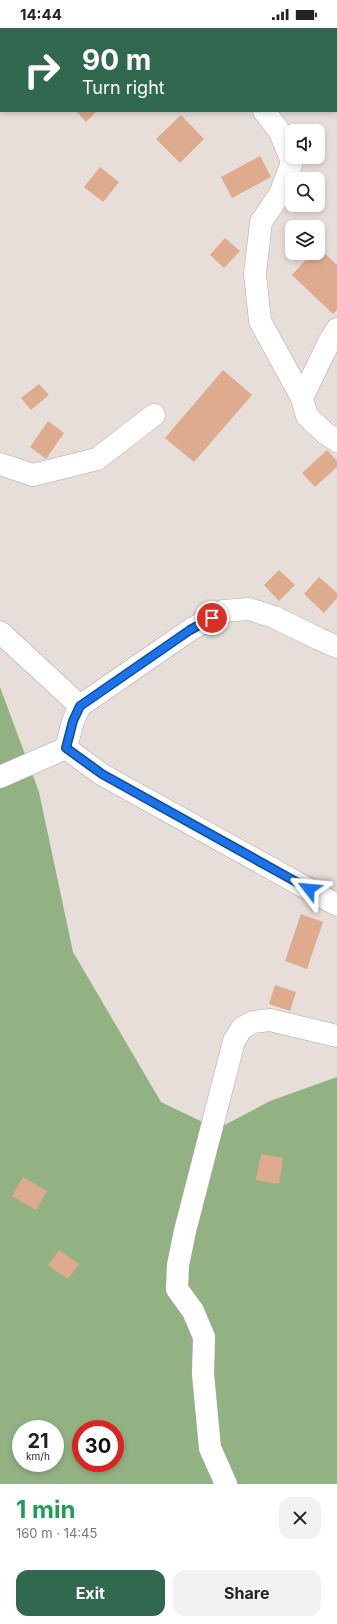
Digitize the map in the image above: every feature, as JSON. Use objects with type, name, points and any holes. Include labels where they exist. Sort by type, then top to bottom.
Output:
[{"type":"street","points":[[265,112],[280,132],[292,162],[280,194],[261,222],[255,274],[260,321],[302,398],[307,416],[325,433],[337,441]]},
{"type":"street","points":[[302,398],[329,342],[337,329]]},
{"type":"street","points":[[0,464],[33,475],[97,459],[154,415]]},
{"type":"street","points":[[66,748],[73,721],[80,706],[190,630],[222,611],[249,609],[274,618],[337,646]]},
{"type":"street","points":[[0,632],[80,706]]},
{"type":"street","points":[[0,777],[66,748]]},
{"type":"street","points":[[66,748],[102,774],[337,905]]},
{"type":"street","points":[[226,1484],[210,1448],[203,1374],[204,1337],[193,1311],[177,1289],[178,1265],[185,1231],[234,1041],[242,1028],[253,1022],[270,1020],[337,1036]]},
{"type":"green space","points":[[0,687],[39,792],[73,952],[161,1102],[217,1129],[270,1101],[337,1077],[337,1484],[0,1484]]},
{"type":"building","points":[[77,112],[96,112],[86,122]]},
{"type":"building","points":[[181,115],[204,139],[180,163],[156,139]]},
{"type":"building","points":[[260,156],[271,177],[232,198],[221,177]]},
{"type":"building","points":[[100,167],[119,182],[103,202],[84,187]]},
{"type":"building","points":[[225,238],[240,251],[224,268],[210,255]]},
{"type":"building","points":[[325,254],[337,265],[337,310],[333,314],[292,275],[306,260],[325,260]]},
{"type":"building","points":[[223,370],[252,395],[194,462],[165,438]]},
{"type":"building","points":[[39,384],[49,395],[31,410],[21,398]]},
{"type":"building","points":[[48,421],[64,433],[46,459],[30,447]]},
{"type":"building","points":[[327,450],[337,461],[337,467],[315,487],[302,473]]},
{"type":"building","points":[[279,570],[295,585],[279,601],[264,585]]},
{"type":"building","points":[[319,577],[337,593],[337,598],[324,613],[304,594]]},
{"type":"building","points":[[301,914],[323,922],[307,969],[285,961]]},
{"type":"building","points":[[275,985],[296,992],[290,1011],[269,1004]]},
{"type":"building","points":[[261,1154],[283,1158],[279,1184],[256,1180]]},
{"type":"building","points":[[23,1177],[47,1191],[36,1210],[12,1196]]},
{"type":"building","points":[[59,1250],[79,1264],[68,1279],[48,1265]]},
{"type":"route","points":[[212,618],[190,630],[80,706],[73,721],[66,748],[102,774],[309,889]]}]
